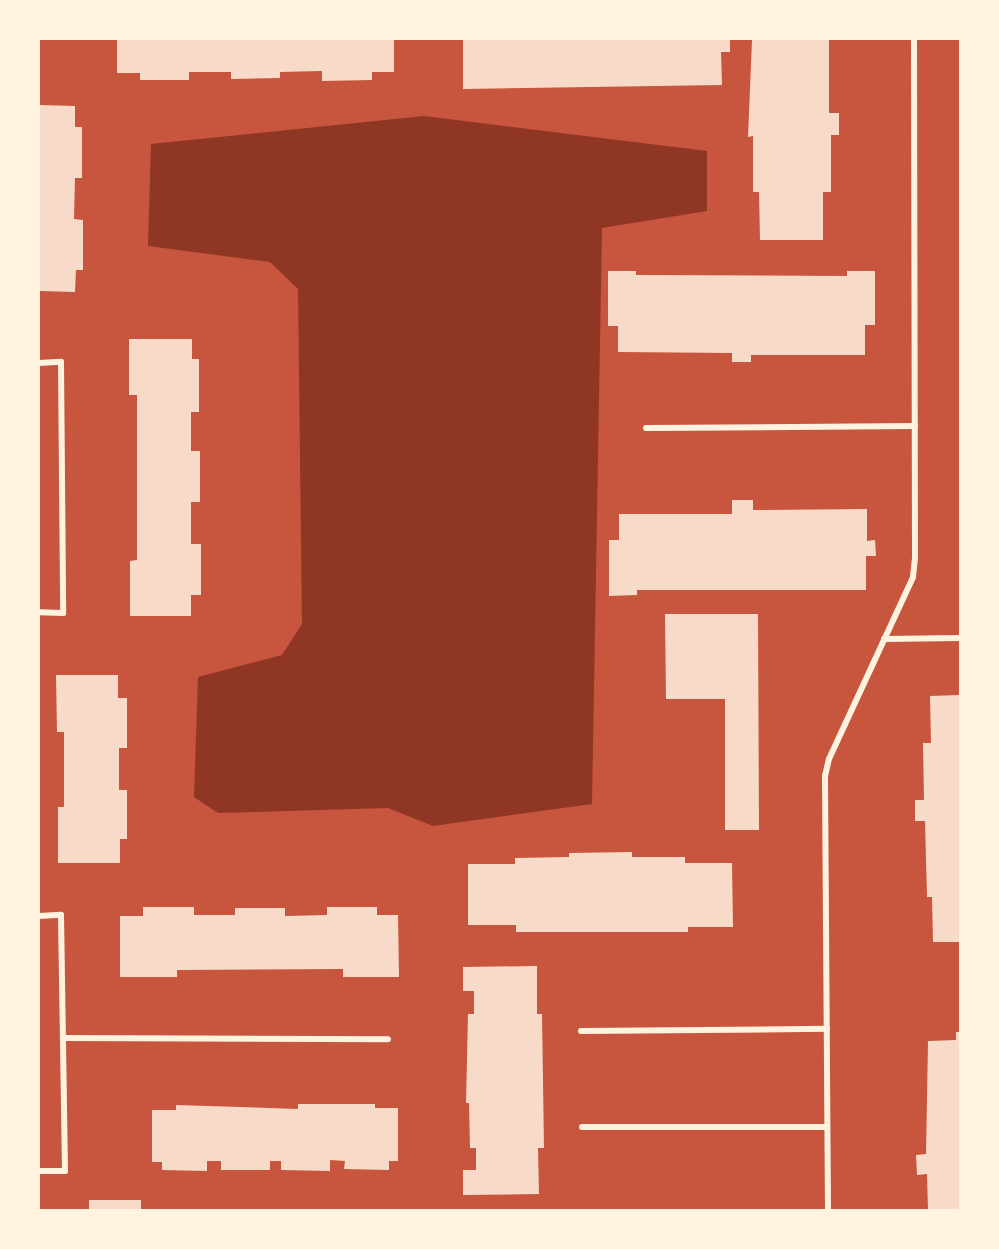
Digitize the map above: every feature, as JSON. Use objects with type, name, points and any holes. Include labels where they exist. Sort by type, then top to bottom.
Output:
[{"type":"street","points":[[828,1210],[825,776],[830,759],[913,577],[914,567],[914,39]]},
{"type":"street","points":[[39,363],[62,362],[63,613],[39,612]]},
{"type":"street","points":[[646,428],[915,426]]},
{"type":"street","points":[[884,639],[960,638]]},
{"type":"street","points":[[39,916],[62,915],[65,1171],[39,1171]]},
{"type":"street","points":[[581,1031],[827,1029]]},
{"type":"street","points":[[63,1038],[388,1039]]},
{"type":"street","points":[[582,1127],[827,1127]]},
{"type":"shaded area","points":[[424,116],[707,151],[707,211],[602,228],[592,804],[433,826],[388,808],[218,813],[194,797],[198,677],[282,655],[302,624],[298,289],[270,262],[148,246],[151,144]]},
{"type":"building","points":[[117,39],[394,39],[394,72],[372,72],[372,80],[322,81],[322,71],[280,72],[280,78],[231,79],[231,72],[189,72],[189,80],[140,80],[140,73],[117,73]]},
{"type":"building","points":[[463,39],[730,39],[730,52],[721,52],[722,85],[463,89]]},
{"type":"building","points":[[752,40],[829,40],[829,113],[839,113],[839,135],[831,135],[831,192],[823,192],[823,240],[760,240],[759,192],[753,192],[753,136],[748,137]]},
{"type":"building","points":[[39,105],[75,106],[75,127],[82,127],[82,178],[75,178],[74,219],[83,220],[83,270],[76,270],[75,292],[39,291]]},
{"type":"building","points":[[608,271],[636,271],[636,275],[847,276],[847,271],[875,271],[875,325],[865,325],[865,355],[751,355],[751,362],[732,362],[732,353],[618,352],[618,326],[608,326]]},
{"type":"building","points":[[129,339],[192,339],[192,359],[199,359],[199,412],[191,412],[191,451],[200,451],[200,502],[191,502],[191,544],[201,544],[201,595],[191,595],[191,616],[130,616],[130,561],[137,560],[137,395],[129,395]]},
{"type":"building","points":[[732,500],[753,500],[753,510],[867,509],[867,541],[875,540],[876,556],[866,556],[866,590],[637,590],[637,595],[609,596],[609,540],[619,540],[619,514],[732,514]]},
{"type":"building","points":[[665,614],[758,614],[759,830],[725,830],[725,699],[666,699]]},
{"type":"building","points":[[56,675],[118,675],[118,698],[127,698],[127,748],[119,748],[119,790],[127,790],[127,839],[120,839],[120,863],[58,863],[58,807],[64,807],[64,732],[57,732]]},
{"type":"building","points":[[960,695],[960,942],[933,942],[932,897],[927,897],[925,821],[915,821],[915,800],[924,800],[923,743],[931,743],[930,696]]},
{"type":"building","points":[[632,852],[632,857],[685,857],[685,863],[732,863],[733,927],[688,927],[688,932],[516,932],[516,925],[468,925],[468,864],[515,864],[515,858],[569,857],[569,853]]},
{"type":"building","points":[[143,907],[194,907],[194,915],[235,915],[235,908],[285,908],[285,916],[327,915],[327,907],[377,907],[377,915],[398,915],[399,977],[343,977],[343,969],[177,970],[177,977],[120,977],[120,916],[143,916]]},
{"type":"building","points":[[537,966],[537,1014],[542,1014],[544,1148],[538,1148],[539,1194],[463,1195],[463,1170],[476,1170],[476,1148],[470,1148],[469,1103],[466,1103],[468,1014],[474,1014],[474,991],[463,991],[463,967]]},
{"type":"building","points":[[956,1032],[960,1032],[960,1210],[928,1210],[927,1174],[917,1175],[916,1155],[926,1154],[928,1041],[956,1040]]},
{"type":"building","points":[[298,1104],[375,1104],[375,1108],[398,1108],[398,1161],[389,1161],[389,1170],[344,1169],[345,1161],[330,1160],[330,1171],[281,1170],[281,1161],[270,1161],[270,1170],[221,1170],[221,1161],[207,1161],[207,1171],[162,1170],[162,1162],[152,1162],[152,1110],[176,1110],[176,1105],[298,1109]]},
{"type":"building","points":[[89,1200],[141,1200],[141,1210],[89,1210]]}]
